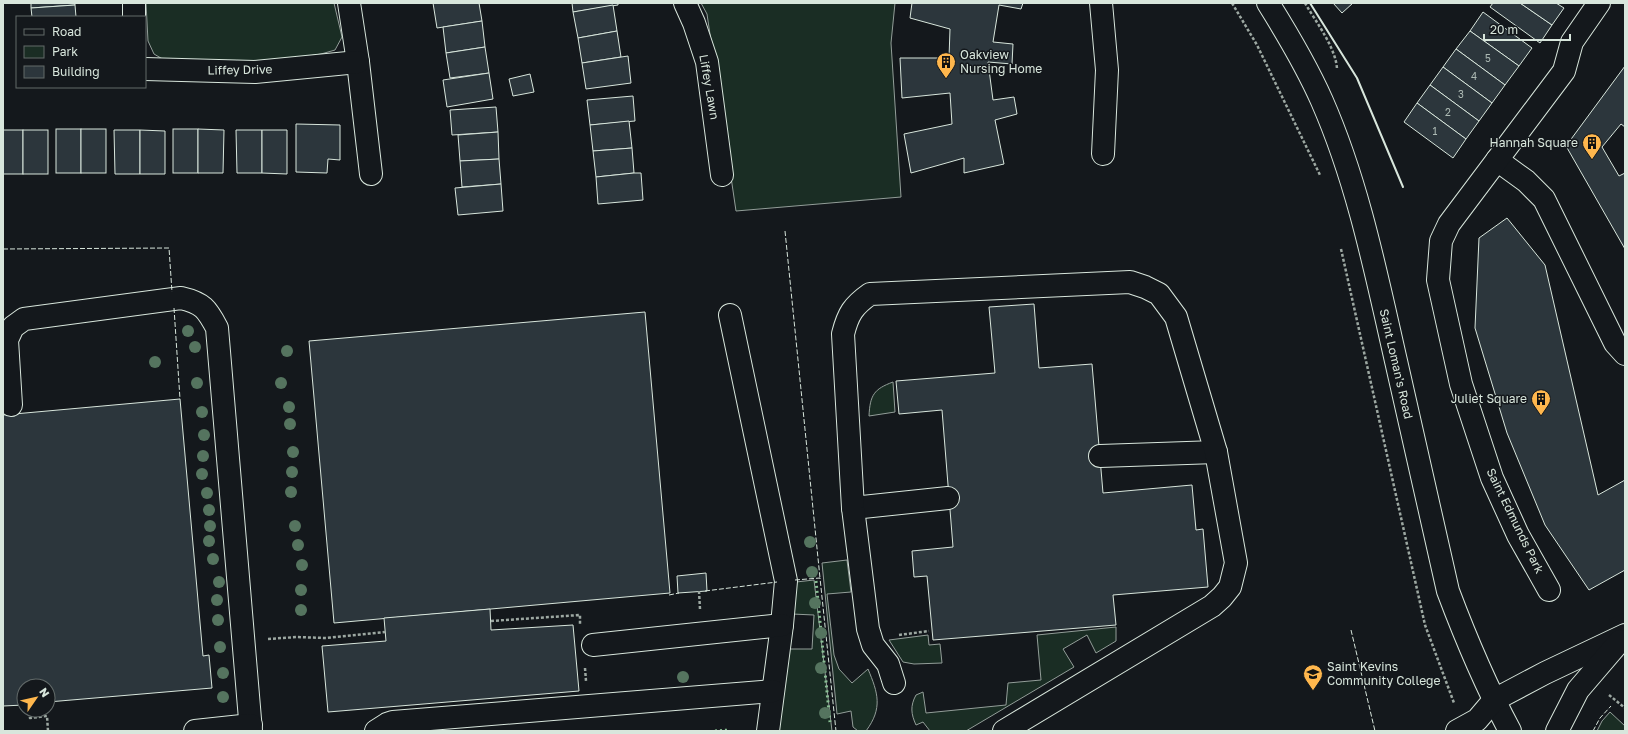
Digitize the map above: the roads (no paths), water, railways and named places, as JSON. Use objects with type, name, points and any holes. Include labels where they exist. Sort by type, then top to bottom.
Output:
[{"type":"street","points":[[134,3],[134,16]]},
{"type":"street","points":[[349,3],[358,62],[371,174]]},
{"type":"street","name":"Liffey Lawn","points":[[685,3],[694,23],[706,62],[722,175]]},
{"type":"street","points":[[1101,3],[1107,70],[1103,154]]},
{"type":"street","name":"Saint Loman's Road","points":[[1268,3],[1296,47],[1322,102],[1343,156],[1375,268],[1448,591],[1465,635],[1494,700],[1510,731]]},
{"type":"street","name":"Saint Edmunds Park","points":[[1549,590],[1518,535],[1492,478],[1461,384],[1438,280],[1440,240],[1449,224],[1564,71],[1572,42],[1599,3]]},
{"type":"street","name":"Liffey Drive","points":[[146,69],[255,72],[358,62]]},
{"type":"street","points":[[1497,160],[1526,180],[1544,199],[1615,343],[1625,354]]},
{"type":"street","points":[[894,683],[888,664],[873,645],[868,629],[853,508],[842,334],[848,316],[858,303],[870,294],[1130,282],[1145,287],[1159,294],[1176,317],[1216,452],[1236,563],[1230,587],[1212,606],[1004,731]]},
{"type":"street","points":[[11,405],[7,340],[13,327],[24,319],[180,298],[193,301],[208,311],[217,328],[251,728],[195,731]]},
{"type":"street","points":[[730,315],[786,581],[782,626],[768,731]]},
{"type":"street","points":[[1100,456],[1216,452]]},
{"type":"street","points":[[853,508],[948,498]]},
{"type":"street","points":[[586,645],[782,626]]},
{"type":"street","points":[[1456,721],[1477,720],[1494,700],[1545,673],[1625,635]]},
{"type":"street","points":[[1556,731],[1578,690],[1625,635]]},
{"type":"street","points":[[376,731],[387,724],[394,722],[773,691]]},
{"type":"place","name":"Oakview Nursing Home","points":[[946,79]]},
{"type":"place","name":"Hannah Square","points":[[1592,160]]},
{"type":"place","name":"Juliet Square","points":[[1541,416]]},
{"type":"place","name":"Saint Kevins Community College","points":[[1313,691]]}]
